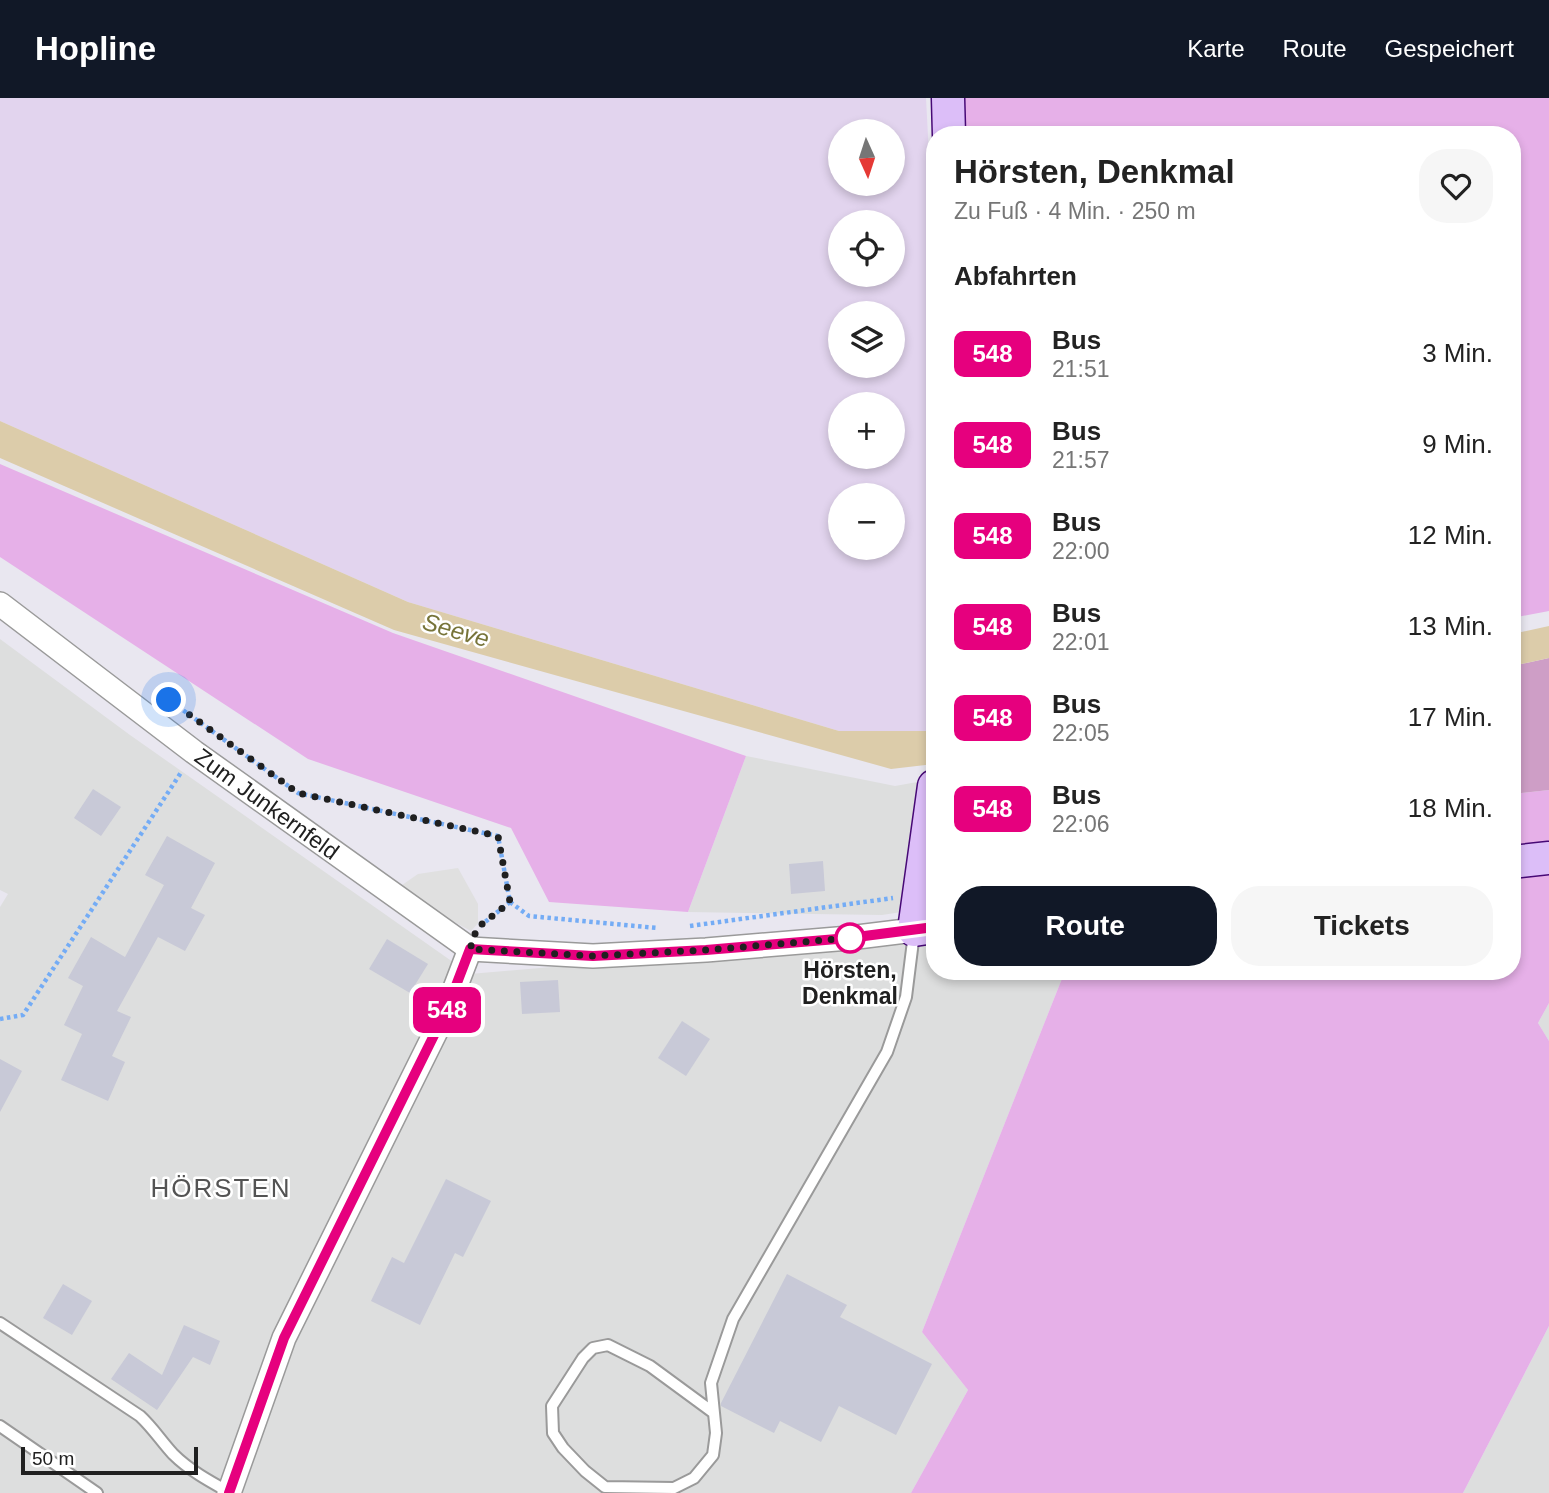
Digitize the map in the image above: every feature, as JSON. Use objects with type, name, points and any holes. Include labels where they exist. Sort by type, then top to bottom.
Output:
[{"type":"street","points":[[948,98],[949,126]]},
{"type":"street","name":"Zum Junkernfeld","points":[[0,604],[194,752],[470,949]]},
{"type":"street","points":[[1521,861],[1549,858]]},
{"type":"street","points":[[229,1492],[284,1338],[447,1009],[470,949],[593,956],[849,938],[925,928]]},
{"type":"lane","points":[[714,1413],[650,1366],[608,1345],[593,1348],[569,1378],[552,1406],[553,1433],[585,1471],[605,1487],[674,1488],[694,1478],[713,1455],[716,1433],[711,1382],[733,1319],[887,1052],[925,928]]},
{"type":"lane","points":[[0,1323],[140,1416],[186,1464],[202,1477],[229,1492]]},
{"type":"lane","points":[[0,1426],[97,1493]]},
{"type":"path","points":[[152,688],[298,793],[498,836],[510,902],[529,916],[667,929]]},
{"type":"path","points":[[0,1018],[23,1015],[194,752]]},
{"type":"path","points":[[681,927],[897,898]]},
{"type":"path","points":[[470,949],[477,928],[510,902]]},
{"type":"shaded area","points":[[0,98],[926,98],[926,732],[839,731],[408,602],[0,421]]},
{"type":"shaded area","points":[[962,98],[1549,98],[1549,611],[1521,616],[1521,126],[964,126]]},
{"type":"shaded area","points":[[0,464],[393,633],[746,756],[688,912],[549,902],[511,828],[308,759],[0,557]]},
{"type":"shaded area","points":[[0,639],[130,735],[470,974],[926,935],[926,980],[1061,980],[922,1332],[968,1390],[911,1493],[0,1493],[0,907],[8,894],[0,890]]},
{"type":"shaded area","points":[[1549,658],[1549,790],[1521,793],[1521,664]]},
{"type":"shaded area","points":[[746,756],[895,786],[926,780],[926,908],[882,915],[688,912]]},
{"type":"shaded area","points":[[1549,790],[1549,842],[1521,844],[1521,793]]},
{"type":"shaded area","points":[[1549,861],[1549,1003],[1538,1023],[1549,1041],[1549,1326],[1463,1493],[911,1493],[968,1390],[922,1332],[1061,980],[1521,980],[1521,865]]},
{"type":"shaded area","points":[[458,868],[478,904],[478,923],[471,931],[395,890],[418,874]]},
{"type":"shaded area","points":[[1549,1003],[1549,1041],[1538,1023]]},
{"type":"shaded area","points":[[1549,1326],[1549,1493],[1463,1493]]},
{"type":"water","name":"Seeve","points":[[0,421],[408,602],[839,731],[926,731],[926,765],[891,769],[394,630],[0,458]]},
{"type":"water","points":[[1549,626],[1549,658],[1521,664],[1521,632]]},
{"type":"building","points":[[93,789],[121,807],[101,836],[74,818]]},
{"type":"building","points":[[167,836],[215,863],[191,908],[205,915],[185,951],[158,937],[117,1011],[131,1017],[112,1056],[125,1062],[108,1101],[61,1080],[82,1034],[64,1025],[83,986],[68,978],[91,937],[125,957],[164,885],[145,875]]},
{"type":"building","points":[[823,861],[825,891],[791,894],[789,864]]},
{"type":"building","points":[[387,939],[428,964],[410,993],[369,969]]},
{"type":"building","points":[[558,980],[560,1012],[522,1014],[520,982]]},
{"type":"building","points":[[682,1021],[710,1039],[686,1076],[658,1058]]},
{"type":"building","points":[[0,1059],[22,1071],[0,1112]]},
{"type":"building","points":[[446,1179],[491,1201],[463,1257],[455,1253],[420,1325],[371,1301],[392,1257],[404,1263]]},
{"type":"building","points":[[787,1274],[847,1305],[840,1317],[932,1364],[896,1435],[839,1406],[821,1442],[780,1421],[774,1433],[721,1406]]},
{"type":"building","points":[[63,1284],[92,1301],[72,1335],[43,1318]]},
{"type":"building","points":[[184,1325],[220,1341],[210,1365],[193,1357],[157,1410],[111,1379],[129,1353],[162,1375]]},
{"type":"bus line","name":"548","points":[[229,1493],[284,1338],[447,1009],[470,949],[593,956],[849,938],[926,928]]},
{"type":"place","name":"Hörsten, Denkmal","points":[[850,938]]},
{"type":"district","name":"HÖRSTEN","points":[[221,1188]]},
{"type":"route","points":[[169,700],[298,793],[498,836],[510,902],[477,928],[470,949],[593,956],[850,938]]}]
